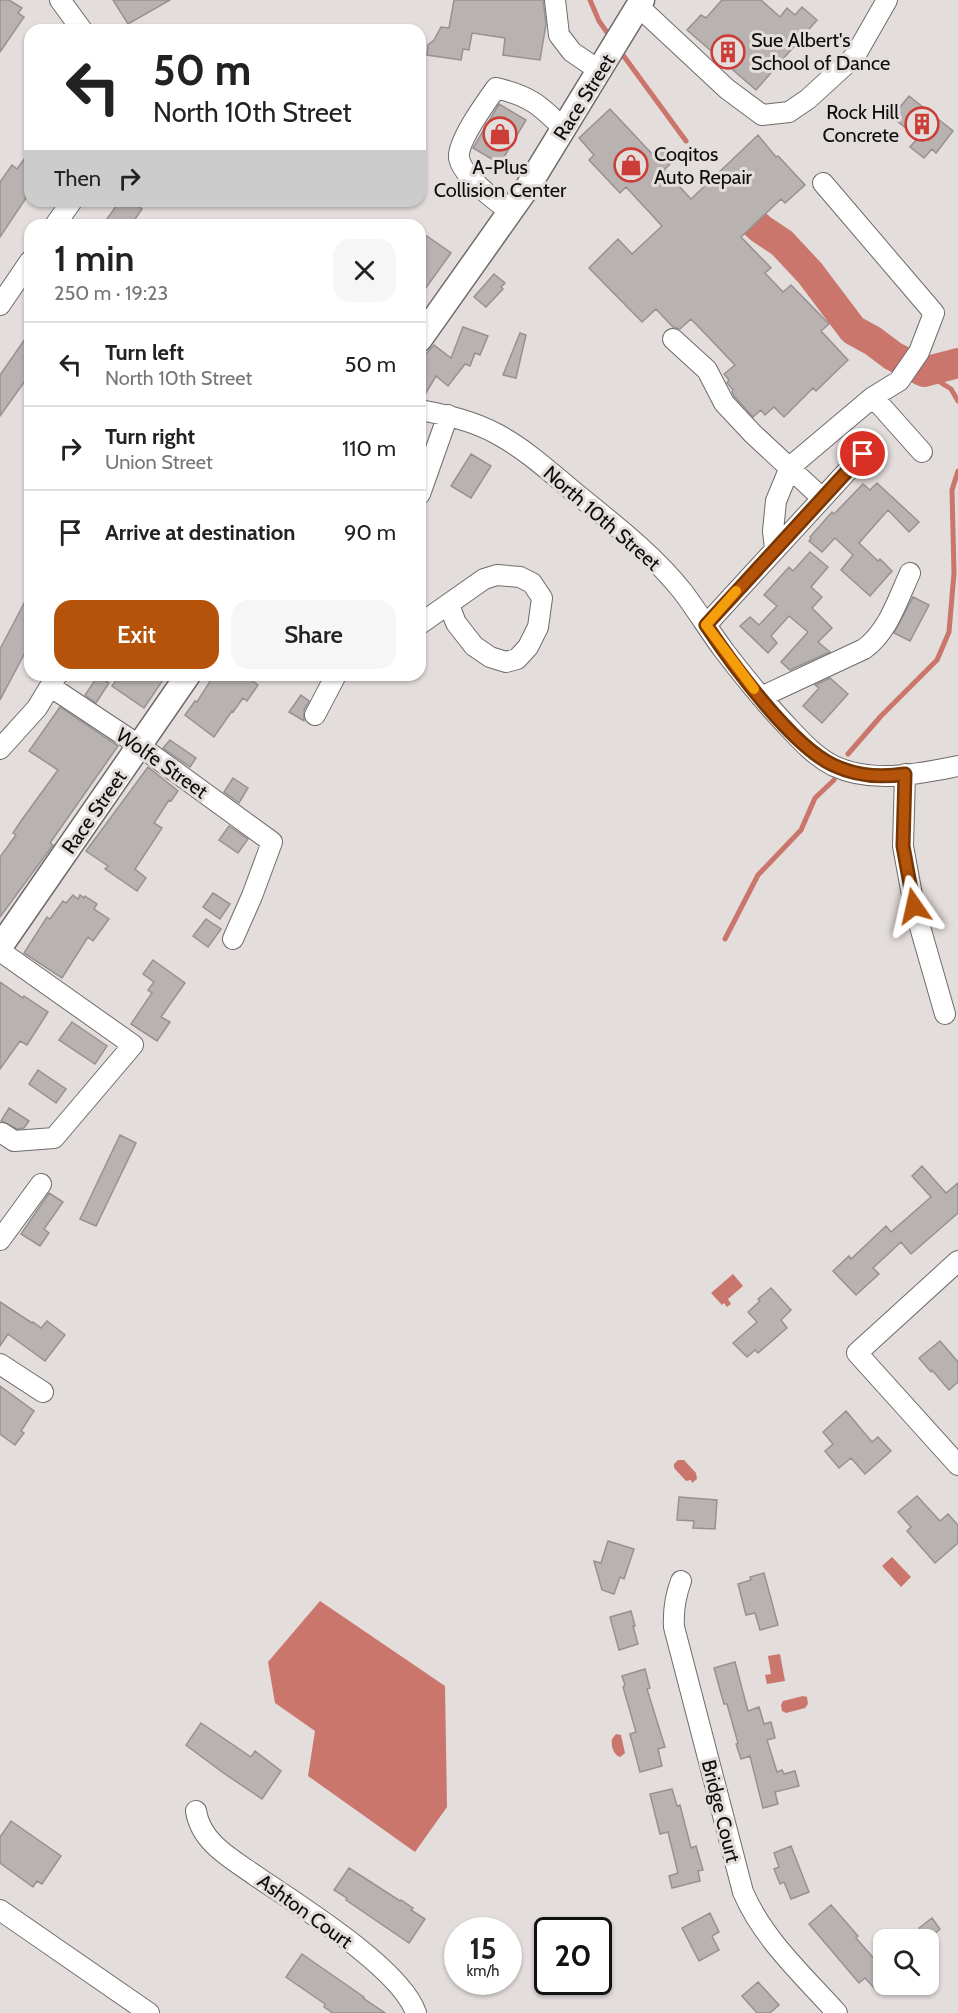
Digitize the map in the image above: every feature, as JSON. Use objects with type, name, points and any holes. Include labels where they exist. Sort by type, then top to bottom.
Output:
[{"type":"main road","name":"Race Street","points":[[426,331],[511,212],[637,9]]},
{"type":"main road","name":"Race Street","points":[[0,949],[184,681]]},
{"type":"street","points":[[60,0],[78,24]]},
{"type":"street","points":[[555,0],[559,35],[572,52],[601,69]]},
{"type":"street","points":[[637,9],[727,89],[762,115],[789,112],[808,99],[840,70],[855,56],[887,0]]},
{"type":"street","points":[[511,212],[489,196],[467,172],[459,158],[462,143],[479,112],[496,88],[518,93],[542,106],[564,129]]},
{"type":"street","points":[[775,549],[773,531],[776,501],[790,468],[873,397],[899,381],[919,352],[934,313],[823,183]]},
{"type":"street","points":[[0,305],[24,271]]},
{"type":"street","points":[[674,339],[707,370],[724,403],[753,434],[822,498]]},
{"type":"street","points":[[873,397],[922,452]]},
{"type":"street","name":"North 10th Street","points":[[426,411],[470,422],[498,434],[524,450],[633,540],[683,592],[761,697],[804,744],[833,765],[855,773],[878,777],[958,766]]},
{"type":"street","points":[[426,477],[448,415]]},
{"type":"street","points":[[706,625],[863,454]]},
{"type":"street","points":[[761,697],[864,649],[873,642],[881,633],[910,573]]},
{"type":"street","points":[[426,620],[484,579],[497,575],[520,578],[532,583],[542,598],[538,627],[528,647],[517,658],[506,662],[490,657],[474,646],[456,623],[449,605]]},
{"type":"street","points":[[0,749],[37,708],[54,681]]},
{"type":"street","name":"Wolfe Street","points":[[54,681],[272,842],[233,939]]},
{"type":"street","points":[[315,715],[333,681]]},
{"type":"street","points":[[905,774],[903,846],[914,906],[945,1014]]},
{"type":"street","points":[[0,949],[133,1045],[54,1138],[14,1141],[2,1133]]},
{"type":"street","points":[[0,1240],[41,1184]]},
{"type":"street","points":[[958,1261],[857,1353],[958,1465]]},
{"type":"street","points":[[0,1364],[43,1392]]},
{"type":"street","name":"Bridge Court","points":[[681,1581],[676,1594],[674,1627],[743,1892],[755,1918],[772,1941],[837,2013]]},
{"type":"street","name":"Ashton Court","points":[[196,1811],[198,1823],[206,1837],[222,1852],[323,1922],[380,1966],[404,1992],[416,2013]]},
{"type":"street","points":[[0,1910],[149,2013]]},
{"type":"shaded area","points":[[733,1274],[743,1286],[728,1299],[731,1304],[727,1307],[711,1293]]},
{"type":"shaded area","points":[[678,1460],[684,1460],[696,1473],[697,1479],[692,1483],[691,1480],[686,1481],[674,1468]]},
{"type":"shaded area","points":[[892,1557],[911,1577],[901,1587],[882,1566]]},
{"type":"shaded area","points":[[320,1601],[445,1686],[447,1807],[415,1852],[308,1776],[315,1731],[275,1703],[268,1662]]},
{"type":"shaded area","points":[[780,1654],[785,1681],[767,1684],[765,1675],[771,1674],[768,1656]]},
{"type":"shaded area","points":[[807,1697],[808,1704],[805,1708],[786,1713],[782,1711],[783,1701]]},
{"type":"shaded area","points":[[616,1734],[621,1735],[625,1753],[620,1757],[612,1747],[612,1739]]},
{"type":"building","points":[[0,0],[9,0],[22,8],[18,13],[24,17],[0,52]]},
{"type":"building","points":[[113,0],[170,0],[128,24]]},
{"type":"building","points":[[454,0],[543,0],[546,24],[540,60],[503,55],[505,38],[472,33],[469,50],[463,49],[461,60],[427,55],[428,45],[434,40],[441,27],[449,28]]},
{"type":"building","points":[[722,0],[761,0],[780,17],[787,8],[795,15],[802,7],[817,20],[756,90],[687,30],[701,15],[706,18]]},
{"type":"building","name":"Rock Hill Concrete","points":[[909,96],[953,131],[936,153],[932,149],[924,158],[910,147],[918,138],[892,117]]},
{"type":"building","name":"A-Plus Collision Center","points":[[499,104],[526,120],[500,164],[473,148]]},
{"type":"building","points":[[610,109],[654,156],[664,147],[675,159],[664,170],[691,199],[758,135],[776,157],[778,156],[805,185],[785,203],[781,199],[741,237],[771,268],[765,273],[783,292],[791,285],[829,324],[821,331],[848,360],[816,391],[813,388],[784,417],[774,407],[765,415],[761,410],[753,417],[734,396],[733,390],[727,383],[729,380],[724,374],[735,365],[691,319],[680,329],[673,327],[656,309],[642,322],[589,268],[618,239],[632,254],[662,226],[626,187],[620,193],[589,160],[594,155],[579,138]]},
{"type":"building","points":[[24,159],[24,201],[0,237],[0,182],[12,165],[17,169]]},
{"type":"building","points":[[116,207],[142,209],[135,219],[107,219]]},
{"type":"building","points":[[426,237],[451,253],[426,288]]},
{"type":"building","points":[[494,274],[505,283],[501,287],[503,289],[486,307],[474,297]]},
{"type":"building","points":[[463,327],[488,336],[480,355],[475,353],[470,366],[465,364],[448,386],[436,376],[426,393],[426,354],[434,345],[451,358]]},
{"type":"building","points":[[520,333],[526,335],[516,378],[503,375]]},
{"type":"building","points":[[24,341],[24,382],[0,416],[0,375]]},
{"type":"building","points":[[471,454],[491,466],[471,498],[451,486]]},
{"type":"building","points":[[877,483],[919,522],[909,532],[888,510],[859,543],[892,571],[870,596],[841,570],[853,555],[835,538],[822,552],[809,541],[832,512],[834,514],[863,484],[870,490]]},
{"type":"building","points":[[810,552],[828,567],[811,587],[822,597],[812,608],[832,628],[818,642],[830,652],[790,670],[781,662],[808,632],[789,616],[771,636],[777,643],[768,653],[740,626],[750,617],[759,625],[777,606],[764,595],[789,567],[793,571]]},
{"type":"building","points":[[913,597],[929,605],[910,641],[894,633]]},
{"type":"building","points":[[24,603],[24,654],[0,700],[0,649]]},
{"type":"building","points":[[830,678],[848,694],[822,723],[803,706],[819,688],[815,685]]},
{"type":"building","points":[[95,681],[109,683],[96,703],[85,695]]},
{"type":"building","points":[[116,681],[162,681],[144,708],[112,686]]},
{"type":"building","points":[[210,681],[252,681],[258,685],[247,701],[243,698],[232,711],[214,737],[185,715],[195,701],[197,702]]},
{"type":"building","points":[[301,695],[309,701],[304,710],[304,721],[289,712]]},
{"type":"building","points":[[60,707],[118,746],[50,843],[53,845],[0,917],[0,857],[16,835],[13,833],[21,821],[58,770],[29,751]]},
{"type":"building","points":[[170,740],[196,758],[190,767],[163,748]]},
{"type":"building","points":[[148,767],[178,791],[154,823],[162,828],[135,869],[146,878],[137,891],[105,869],[108,866],[86,851]]},
{"type":"building","points":[[233,778],[248,788],[239,803],[224,792]]},
{"type":"building","points":[[229,826],[248,839],[238,853],[219,840]]},
{"type":"building","points":[[213,893],[230,904],[220,919],[203,907]]},
{"type":"building","points":[[73,895],[78,899],[80,895],[84,898],[85,896],[97,904],[94,909],[109,919],[93,941],[88,937],[62,978],[24,953],[47,917],[50,919],[63,901],[66,903]]},
{"type":"building","points":[[206,919],[221,929],[208,947],[193,936]]},
{"type":"building","points":[[153,960],[185,983],[161,1017],[170,1022],[157,1041],[131,1024],[152,993],[148,990],[154,982],[143,974]]},
{"type":"building","points":[[0,982],[48,1012],[27,1045],[20,1041],[0,1069]]},
{"type":"building","points":[[72,1022],[107,1046],[95,1064],[59,1040]]},
{"type":"building","points":[[38,1070],[66,1089],[56,1103],[29,1084]]},
{"type":"building","points":[[9,1108],[29,1121],[24,1128],[17,1129],[1,1121]]},
{"type":"building","points":[[120,1135],[136,1143],[96,1226],[80,1219]]},
{"type":"building","points":[[922,1166],[946,1193],[958,1183],[958,1213],[911,1254],[901,1242],[873,1268],[879,1274],[856,1295],[833,1271],[849,1256],[851,1259],[886,1226],[891,1232],[931,1197],[912,1176]]},
{"type":"building","points":[[49,1193],[63,1202],[44,1229],[49,1233],[40,1246],[21,1234]]},
{"type":"building","points":[[771,1288],[791,1310],[781,1320],[787,1328],[758,1353],[755,1350],[747,1357],[733,1343],[757,1322],[748,1312]]},
{"type":"building","points":[[0,1302],[41,1328],[47,1321],[65,1335],[45,1361],[8,1334],[0,1346]]},
{"type":"building","points":[[940,1341],[958,1362],[958,1382],[949,1390],[919,1358]]},
{"type":"building","points":[[0,1386],[34,1411],[21,1431],[24,1433],[15,1445],[0,1434]]},
{"type":"building","points":[[846,1411],[872,1442],[878,1437],[891,1451],[865,1474],[851,1458],[839,1468],[825,1451],[833,1444],[823,1432]]},
{"type":"building","points":[[917,1496],[940,1521],[948,1514],[958,1525],[958,1543],[935,1563],[907,1531],[911,1527],[898,1512]]},
{"type":"building","points":[[679,1497],[717,1500],[715,1529],[693,1528],[694,1521],[677,1520]]},
{"type":"building","points":[[608,1541],[634,1549],[624,1579],[620,1577],[614,1594],[602,1590],[594,1561],[601,1563]]},
{"type":"building","points":[[764,1573],[778,1625],[760,1630],[755,1613],[746,1615],[738,1584]]},
{"type":"building","points":[[631,1611],[638,1644],[619,1650],[610,1617]]},
{"type":"building","points":[[735,1662],[748,1711],[759,1707],[764,1724],[771,1722],[775,1738],[767,1740],[777,1772],[782,1770],[784,1774],[795,1771],[799,1786],[775,1792],[778,1804],[763,1808],[750,1756],[741,1759],[727,1704],[724,1704],[714,1668]]},
{"type":"building","points":[[645,1669],[650,1688],[647,1689],[665,1747],[658,1749],[662,1766],[640,1772],[630,1734],[636,1732],[622,1676]]},
{"type":"building","points":[[201,1723],[251,1757],[255,1751],[281,1771],[262,1799],[186,1745]]},
{"type":"building","points":[[672,1789],[677,1806],[680,1805],[691,1848],[696,1846],[703,1870],[698,1871],[700,1881],[672,1888],[669,1876],[678,1873],[668,1832],[660,1834],[650,1794]]},
{"type":"building","points":[[11,1821],[61,1856],[42,1884],[37,1881],[33,1887],[0,1863],[0,1837]]},
{"type":"building","points":[[791,1846],[809,1892],[791,1899],[784,1882],[780,1884],[774,1869],[779,1867],[774,1853]]},
{"type":"building","points":[[349,1868],[413,1908],[411,1910],[425,1919],[409,1943],[334,1890]]},
{"type":"building","points":[[831,1905],[873,1957],[873,1987],[865,1978],[859,1983],[809,1924]]},
{"type":"building","points":[[710,1913],[719,1932],[712,1936],[719,1950],[699,1961],[682,1928]]},
{"type":"building","points":[[932,1918],[940,1929],[920,1929]]},
{"type":"building","points":[[302,1954],[385,2013],[333,2013],[324,2007],[325,2004],[286,1977]]},
{"type":"building","points":[[758,1982],[779,2005],[770,2013],[757,2013],[742,1996]]},
{"type":"waterway","points":[[590,0],[599,21],[611,38]]},
{"type":"waterway","points":[[620,51],[686,141]]},
{"type":"waterway","points":[[741,211],[761,229],[782,243],[810,273],[853,330],[893,356],[924,372],[958,363]]},
{"type":"waterway","points":[[924,372],[951,389],[958,401]]},
{"type":"waterway","points":[[848,754],[881,716],[937,660],[949,632],[954,573],[952,490],[958,471]]},
{"type":"waterway","points":[[725,939],[758,875],[801,830],[815,798],[834,780]]},
{"type":"slow traffic","points":[[736,591],[706,625],[754,689]]},
{"type":"place","name":"Sue Albert's School of Dance","points":[[728,52]]},
{"type":"place","name":"Rock Hill Concrete","points":[[922,124]]},
{"type":"place","name":"A-Plus Collision Center","points":[[500,134]]},
{"type":"place","name":"Coqitos Auto Repair","points":[[631,165]]},
{"type":"route","points":[[863,454],[706,625],[775,714],[816,755],[833,765],[855,773],[878,777],[905,774],[903,846],[914,906]]}]
